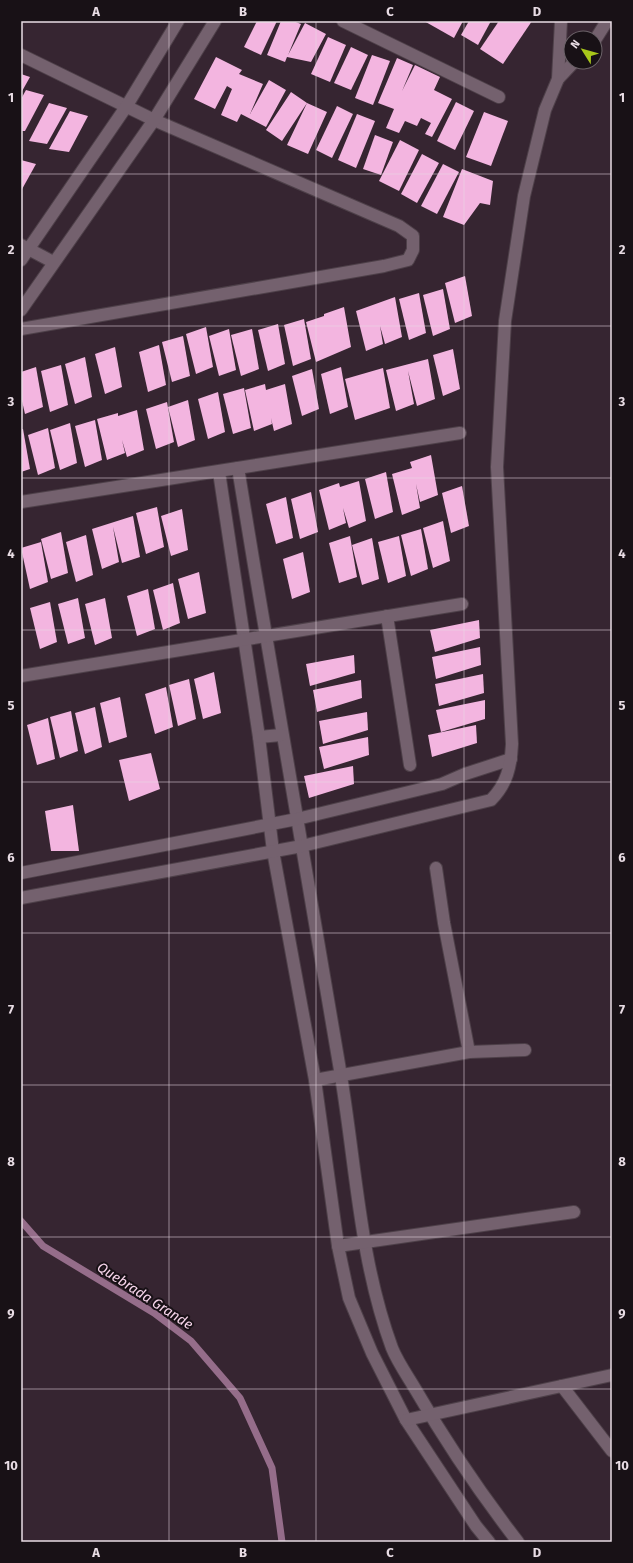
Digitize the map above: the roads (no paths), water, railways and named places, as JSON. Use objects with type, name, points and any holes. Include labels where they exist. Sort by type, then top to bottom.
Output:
[{"type":"street","points":[[21,260],[25,247],[126,107],[178,21]]},
{"type":"street","points":[[21,310],[53,262],[154,120],[215,21]]},
{"type":"street","points":[[343,21],[499,96]]},
{"type":"street","points":[[21,898],[302,846],[491,800],[499,792],[507,778],[511,759],[496,467],[505,321],[524,196],[545,110],[558,79],[561,21]]},
{"type":"street","points":[[601,30],[607,21]]},
{"type":"street","points":[[21,55],[154,120],[399,226],[413,236],[413,250],[408,260],[376,268],[21,329]]},
{"type":"street","points":[[558,79],[566,70]]},
{"type":"street","points":[[25,247],[53,262]]},
{"type":"street","points":[[21,502],[460,433]]},
{"type":"street","points":[[238,468],[281,735],[302,846],[309,898],[341,1075],[364,1243],[375,1296],[393,1351],[431,1416],[497,1515],[518,1542]]},
{"type":"street","points":[[219,472],[258,737],[273,851],[315,1080],[338,1246],[349,1298],[372,1353],[406,1420],[476,1526],[489,1542]]},
{"type":"street","points":[[21,676],[462,604]]},
{"type":"street","points":[[388,616],[410,765]]},
{"type":"street","points":[[258,737],[281,735]]},
{"type":"street","points":[[21,872],[297,819],[442,784],[465,774],[511,759]]},
{"type":"street","points":[[436,868],[444,923],[469,1052]]},
{"type":"street","points":[[315,1080],[469,1052],[525,1050]]},
{"type":"street","points":[[338,1246],[574,1212]]},
{"type":"street","points":[[406,1420],[431,1416],[612,1375]]},
{"type":"street","points":[[562,1386],[612,1451]]},
{"type":"waterway","name":"Quebrada Grande","points":[[21,1221],[43,1246],[154,1313],[191,1341],[240,1398],[272,1468],[282,1542]]}]
